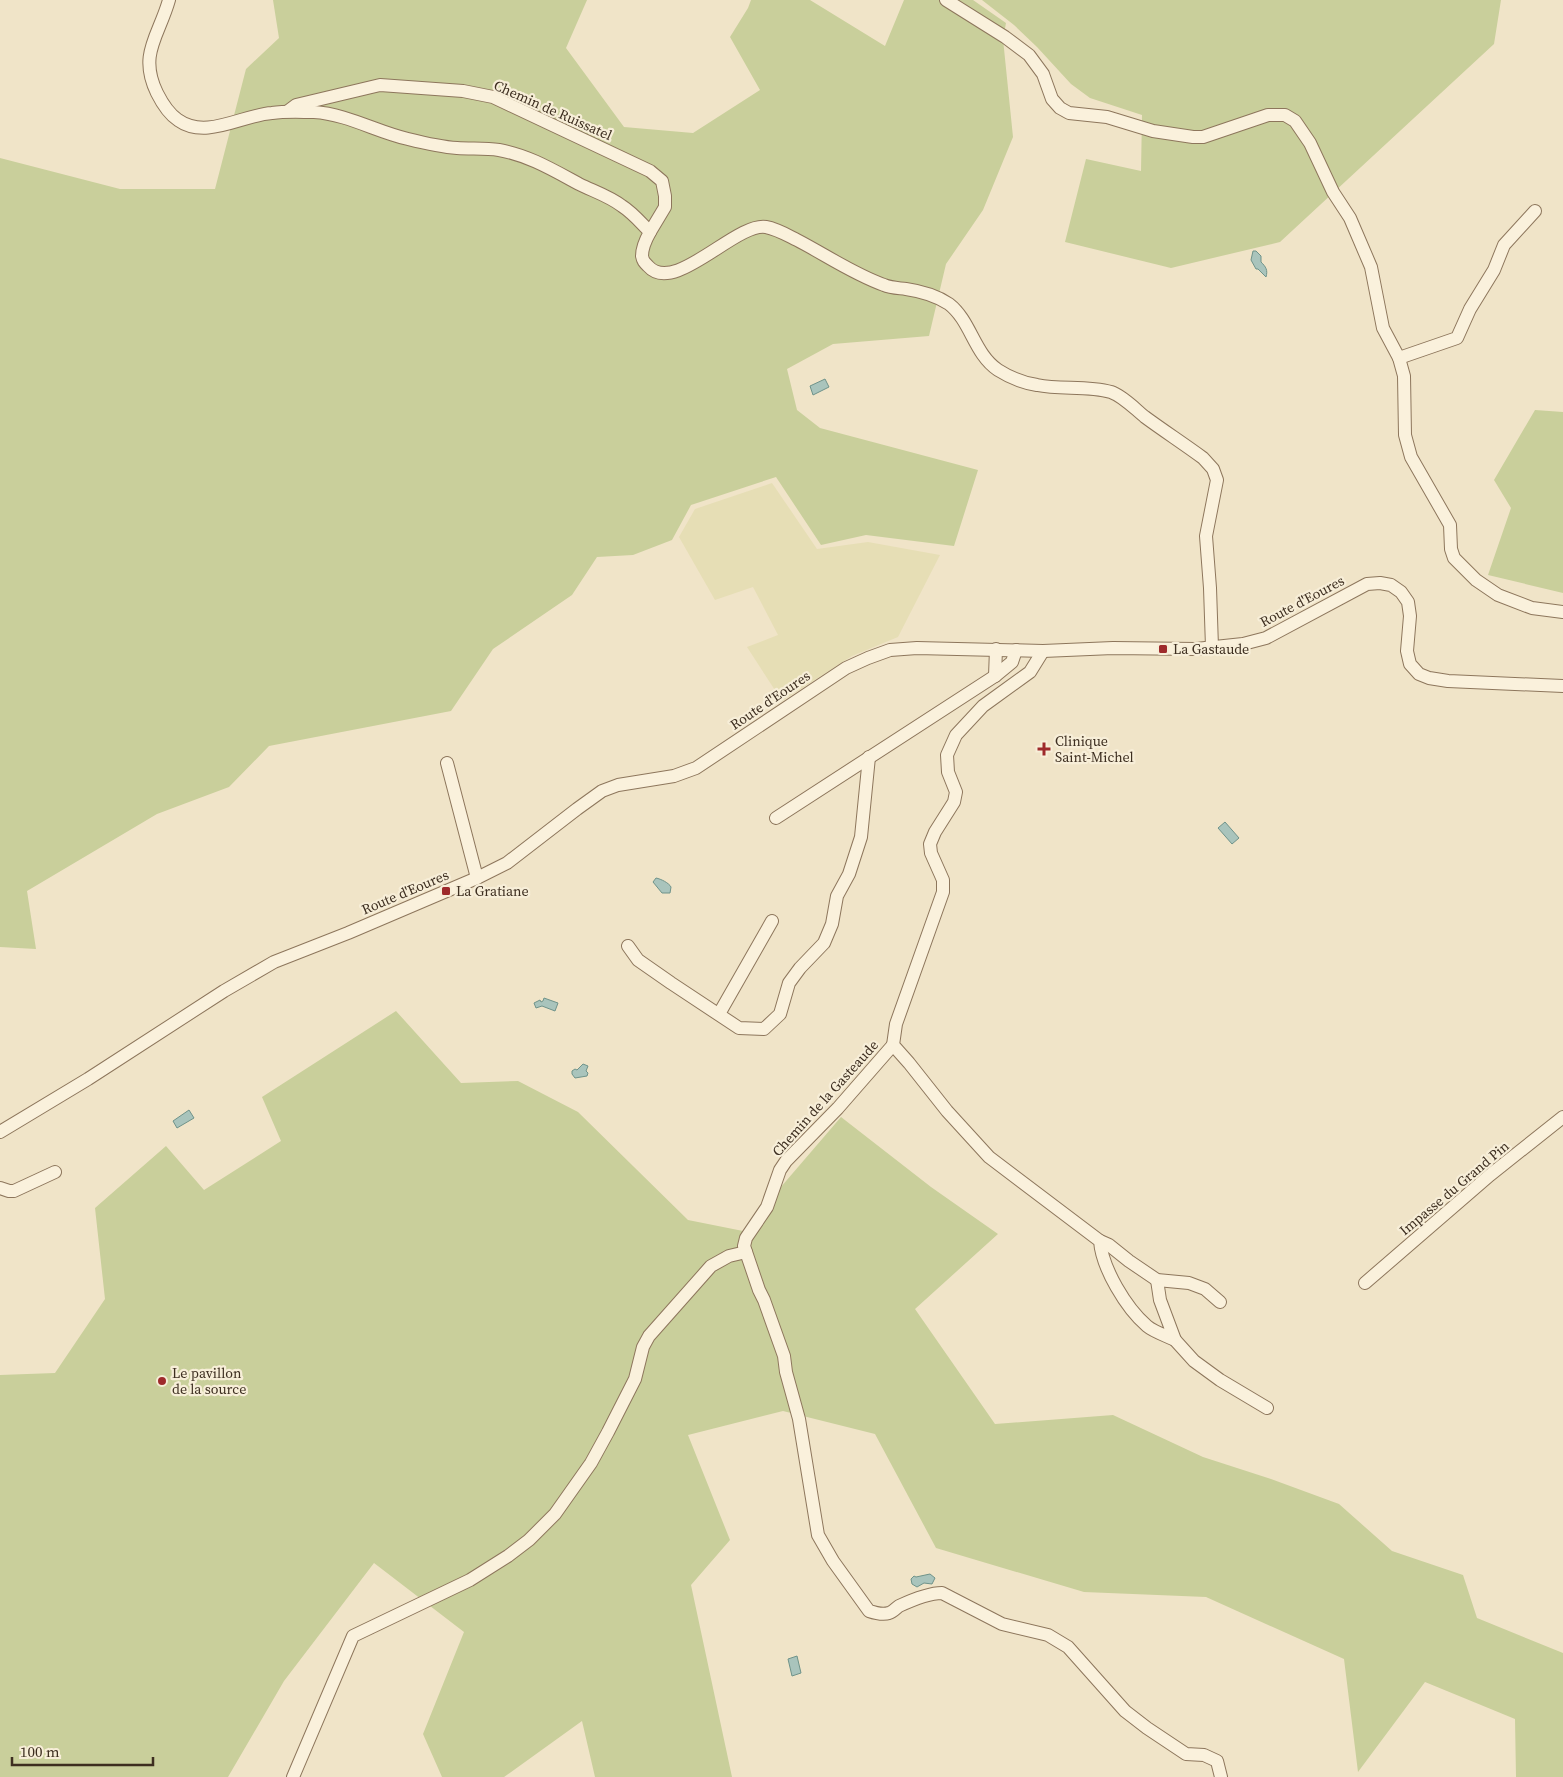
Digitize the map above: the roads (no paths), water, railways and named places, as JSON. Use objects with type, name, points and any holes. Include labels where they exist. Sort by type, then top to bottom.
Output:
[{"type":"street","name":"Chemin de Ruissatel","points":[[169,0],[149,57],[151,80],[162,103],[176,119],[187,126],[205,129],[272,112],[316,112],[348,118],[383,132],[412,140],[455,148],[498,150],[516,154],[542,164],[603,194],[623,206],[650,232]]},
{"type":"street","points":[[946,0],[1005,37],[1029,55],[1043,74],[1052,99],[1060,108],[1069,112],[1107,117],[1153,131],[1193,137],[1203,137],[1268,115],[1285,115],[1294,121],[1310,143],[1333,192],[1350,218],[1371,267],[1383,328],[1399,358],[1404,376],[1406,436],[1412,457],[1450,525],[1451,549],[1454,558],[1476,580],[1498,594],[1532,608],[1563,612]]},
{"type":"street","name":"Chemin de Ruissatel","points":[[284,113],[296,105],[380,85],[464,91],[493,97],[650,171],[662,181],[665,208],[646,239],[642,252],[643,260],[651,270],[663,273],[676,271],[714,251],[744,232],[765,226],[781,231],[862,276],[886,286],[929,294],[949,304],[964,322],[982,354],[997,369],[1014,378],[1036,385],[1095,388],[1114,393],[1203,458],[1212,469],[1216,480],[1206,536],[1212,647]]},
{"type":"street","points":[[1399,358],[1457,338],[1470,309],[1494,270],[1504,245],[1534,211]]},
{"type":"street","name":"Route d'Eoures","points":[[0,1132],[88,1079],[224,991],[274,962],[477,878],[506,863],[602,791],[618,785],[674,776],[696,768],[846,668],[890,650],[917,648],[1043,651],[1113,648],[1196,648],[1243,644],[1266,638],[1367,584],[1380,583],[1391,585],[1401,592],[1408,602],[1410,616],[1407,651],[1410,664],[1419,674],[1429,678],[1448,680],[1563,686]]},
{"type":"street","points":[[995,676],[996,649]]},
{"type":"street","points":[[776,818],[995,676],[1012,662],[1016,650]]},
{"type":"street","points":[[1043,651],[1030,672],[983,706],[956,735],[947,755],[948,772],[956,792],[954,802],[935,832],[930,844],[931,853],[943,880],[943,892],[896,1024],[893,1045],[909,1062],[947,1111],[989,1157],[1100,1241],[1109,1245],[1157,1280],[1197,1286],[1205,1289],[1220,1302]]},
{"type":"street","points":[[628,946],[638,960],[739,1028],[764,1028],[780,1014],[790,983],[800,968],[824,943],[832,924],[837,896],[849,874],[860,837],[869,757]]},
{"type":"street","points":[[447,763],[477,878]]},
{"type":"street","points":[[719,1014],[772,922]]},
{"type":"street","name":"Chemin de la Gasteaude","points":[[746,1252],[744,1246],[746,1238],[767,1207],[780,1170],[786,1161],[838,1108],[893,1045]]},
{"type":"street","name":"Impasse du Grand Pin","points":[[1365,1283],[1490,1175],[1563,1116]]},
{"type":"street","points":[[0,1188],[14,1191],[54,1172]]},
{"type":"street","points":[[1100,1241],[1103,1261],[1133,1310],[1148,1327],[1175,1340]]},
{"type":"street","points":[[293,1777],[353,1636],[470,1580],[508,1556],[542,1527],[555,1514],[591,1463],[635,1379],[643,1347],[649,1336],[711,1266],[729,1256],[746,1252],[784,1356],[786,1372],[800,1419],[818,1535],[833,1561],[869,1611],[889,1613],[915,1599],[934,1593],[942,1593],[1002,1624],[1048,1635],[1068,1647],[1120,1705],[1146,1728],[1186,1754],[1204,1755],[1217,1761],[1221,1777]]},
{"type":"street","points":[[1157,1280],[1160,1300],[1175,1340],[1194,1361],[1220,1380],[1267,1408]]},
{"type":"water","points":[[1253,251],[1256,251],[1261,256],[1261,262],[1267,270],[1266,277],[1256,269],[1251,260]]},
{"type":"water","points":[[825,379],[829,387],[813,395],[810,386]]},
{"type":"water","points":[[1225,822],[1239,838],[1232,844],[1218,828]]},
{"type":"water","points":[[656,878],[665,881],[671,887],[670,893],[662,893],[653,882]]},
{"type":"water","points":[[544,998],[558,1003],[555,1011],[542,1006],[536,1008],[534,1003],[540,1000],[541,1002],[543,1001]]},
{"type":"water","points":[[583,1064],[588,1066],[587,1076],[575,1078],[572,1071],[577,1070]]},
{"type":"water","points":[[189,1110],[194,1118],[177,1128],[173,1121]]},
{"type":"water","points":[[930,1574],[935,1578],[932,1584],[924,1583],[917,1587],[912,1584],[911,1579],[914,1576]]},
{"type":"water","points":[[797,1656],[801,1673],[792,1676],[788,1659]]},
{"type":"place","name":"La Gastaude","points":[[1163,649]]},
{"type":"place","name":"Clinique Saint-Michel","points":[[1044,749]]},
{"type":"place","name":"La Gratiane","points":[[446,891]]},
{"type":"place","name":"Le pavillon de la source","points":[[162,1381]]}]
